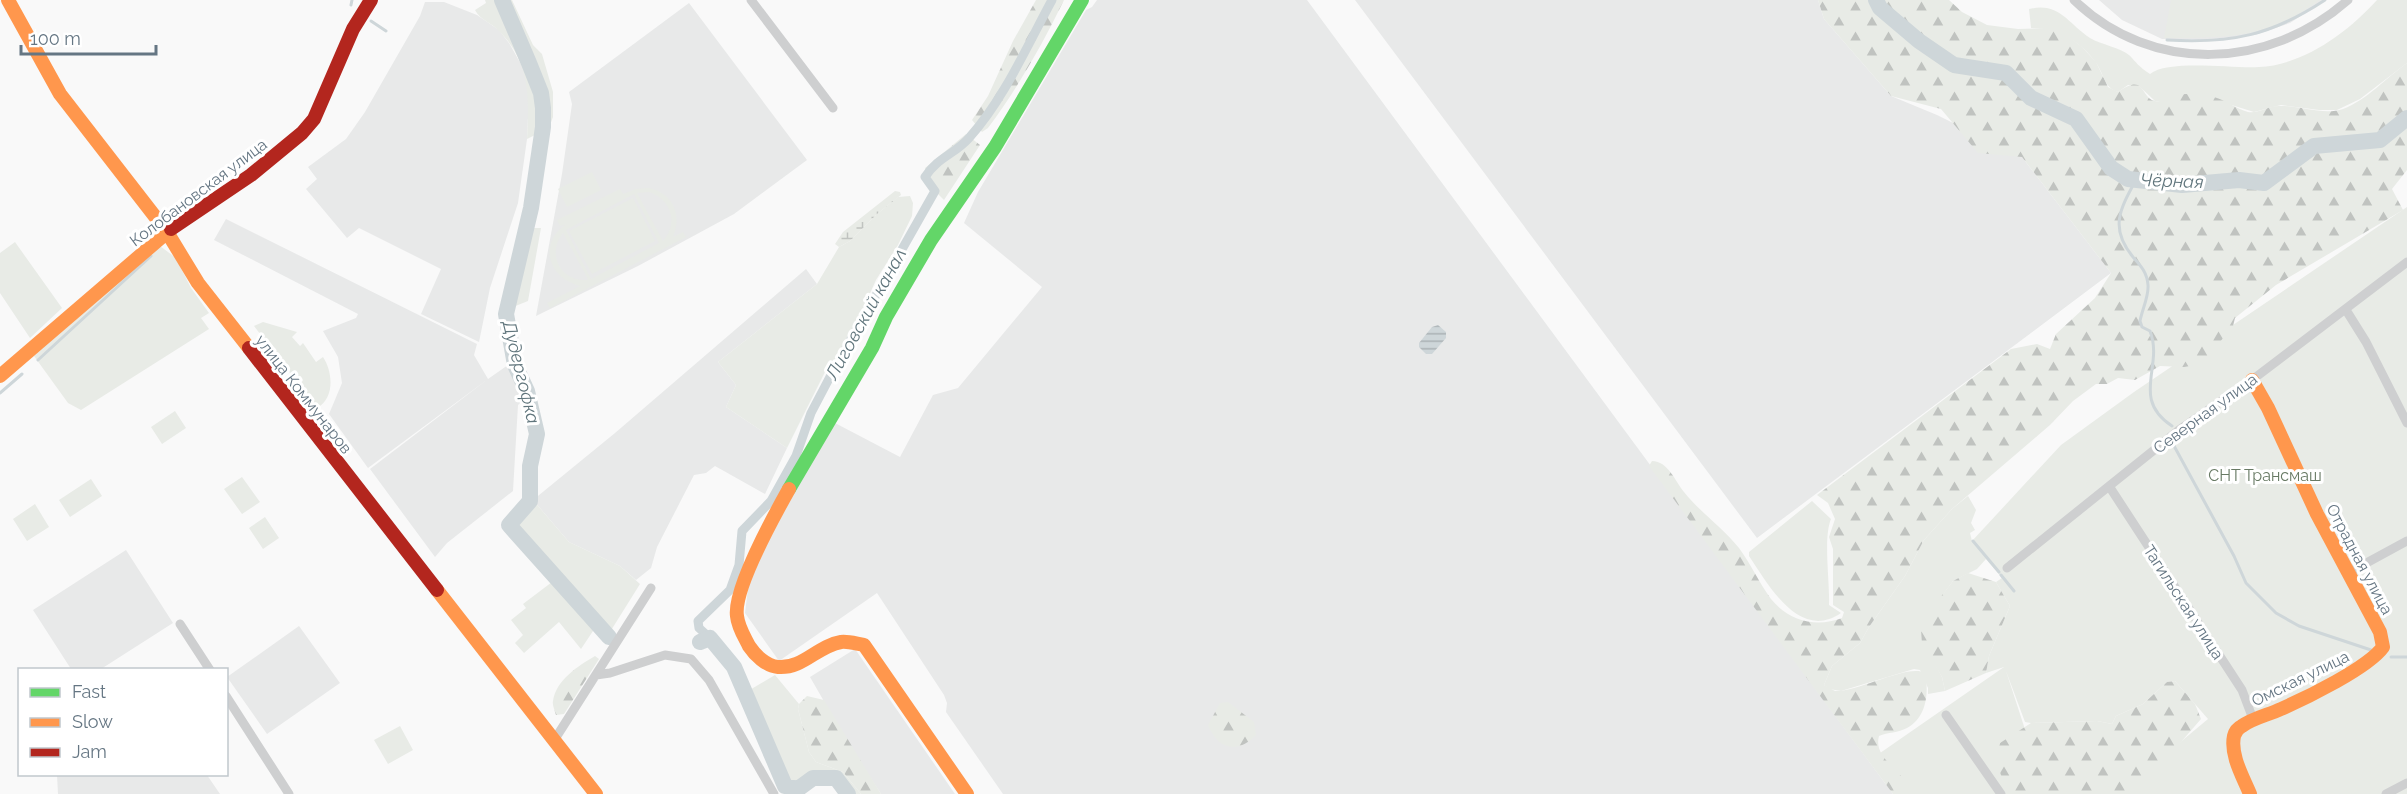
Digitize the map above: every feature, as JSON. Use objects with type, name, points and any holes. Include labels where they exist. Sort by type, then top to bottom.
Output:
[{"type":"street","name":"улица Коммунаров","points":[[8,0],[60,94],[167,232],[198,283],[596,794]]},
{"type":"street","name":"Колобановская улица","points":[[0,376],[167,232],[251,175],[302,134],[319,110],[348,39],[371,0]]},
{"type":"street","points":[[751,0],[834,108]]},
{"type":"street","points":[[967,794],[864,645],[842,642],[825,648],[796,666],[776,667],[754,654],[740,630],[736,614],[751,565],[795,477],[872,348],[886,317],[931,240],[989,156],[1082,0]]},
{"type":"street","points":[[2074,0],[2108,27],[2139,43],[2173,52],[2196,54],[2228,54],[2265,48],[2300,34],[2331,15],[2348,0]]},
{"type":"street","name":"Северная улица","points":[[2007,568],[2179,430],[2252,380],[2407,262]]},
{"type":"street","points":[[2346,310],[2366,342],[2407,423]]},
{"type":"street","name":"Отрадная улица","points":[[2252,380],[2268,408],[2284,447],[2380,632],[2383,647],[2376,657]]},
{"type":"street","name":"Тагильская улица","points":[[2109,486],[2242,690],[2253,719]]},
{"type":"street","points":[[2348,573],[2407,541]]},
{"type":"street","points":[[555,739],[651,588]]},
{"type":"street","points":[[180,624],[209,668]]},
{"type":"street","points":[[596,675],[610,673],[665,655],[691,659],[709,680],[774,794]]},
{"type":"street","name":"Омская улица","points":[[2250,794],[2237,760],[2234,744],[2238,729],[2253,719],[2307,697],[2376,657]]},
{"type":"street","points":[[228,699],[289,794]]},
{"type":"street","points":[[1946,715],[2001,794]]},
{"type":"street","points":[[2386,794],[2407,783]]},
{"type":"shaded area","points":[[1097,0],[1307,0],[1893,794],[1003,794],[946,712],[947,703],[944,695],[877,593],[779,661],[745,613],[749,580],[798,483],[835,423],[900,457],[933,395],[958,388],[1042,287],[964,223],[978,192],[1086,10],[1092,7]]},
{"type":"shaded area","points":[[1355,0],[1818,0],[1824,19],[1891,96],[1937,115],[2022,157],[2111,273],[1757,538]]},
{"type":"shaded area","points":[[2099,0],[2325,0],[2290,23],[2255,35],[2209,39],[2162,39],[2122,20]]},
{"type":"shaded area","points":[[425,2],[444,2],[477,15],[499,30],[526,73],[529,96],[527,139],[518,203],[490,288],[479,342],[421,314],[441,269],[359,228],[347,238],[306,189],[317,179],[308,167],[346,139],[365,112],[420,16]]},
{"type":"shaded area","points":[[689,3],[807,160],[734,214],[638,266],[536,316],[562,174],[572,104],[569,92]]},
{"type":"shaded area","points":[[226,219],[477,344],[474,355],[488,379],[368,468],[329,414],[342,383],[338,357],[323,331],[356,318],[358,314],[214,240]]},
{"type":"shaded area","points":[[806,269],[817,284],[718,362],[736,385],[726,407],[787,448],[765,494],[715,466],[706,473],[694,475],[657,547],[651,568],[636,580],[620,566],[569,542],[533,500],[615,433]]},
{"type":"shaded area","points":[[1438,325],[1446,332],[1446,338],[1432,354],[1426,354],[1419,347],[1419,343],[1432,327]]},
{"type":"shaded area","points":[[508,365],[523,400],[518,405],[513,491],[447,543],[435,557],[370,469]]},
{"type":"shaded area","points":[[126,550],[173,623],[103,668],[70,668],[33,610]]},
{"type":"shaded area","points":[[299,626],[340,683],[267,734],[228,676]]},
{"type":"shaded area","points":[[855,649],[955,794],[881,794],[810,677]]},
{"type":"shaded area","points":[[57,776],[208,776],[220,794],[58,794]]},
{"type":"green space","points":[[485,0],[512,0],[533,45],[542,54],[553,92],[553,117],[549,128],[527,139],[528,109],[526,82],[522,68],[509,43],[475,10],[486,3]]},
{"type":"green space","points":[[1036,0],[1064,0],[1019,82],[988,128],[982,132],[972,120],[988,96],[1013,41]]},
{"type":"green space","points":[[1818,0],[1949,0],[1962,12],[1987,25],[2018,29],[2049,28],[2068,36],[2096,62],[2108,87],[2118,92],[2138,85],[2150,99],[2155,101],[2186,94],[2211,96],[2248,112],[2279,106],[2319,111],[2343,109],[2369,94],[2407,63],[2407,170],[2392,189],[2403,210],[2276,285],[2235,318],[2233,326],[2210,354],[2196,365],[2160,366],[2135,380],[2118,378],[2107,384],[2096,384],[2073,401],[2050,425],[1952,509],[1924,540],[1905,576],[1860,643],[1832,666],[1824,685],[1835,691],[1907,672],[1925,673],[1927,688],[1925,704],[1919,717],[1904,730],[1879,736],[1878,742],[1881,754],[1902,777],[1913,794],[1893,794],[1649,466],[1652,461],[1658,462],[1671,472],[1690,499],[1739,548],[1778,607],[1795,617],[1813,622],[1842,618],[1844,612],[1833,605],[1833,549],[1829,537],[1835,519],[1828,503],[1817,495],[2011,349],[2037,344],[2050,349],[2056,334],[2095,298],[2111,273],[2022,157],[1978,153],[1941,109],[1891,96],[1824,19]]},
{"type":"green space","points":[[2171,0],[2320,0],[2288,20],[2258,31],[2227,36],[2164,38]]},
{"type":"green space","points":[[2377,0],[2407,0],[2407,63],[2360,99],[2337,110],[2281,105],[2254,112],[2225,103],[2155,101],[2139,86],[2128,85],[2118,92],[2110,87],[2090,55],[2076,42],[2050,30],[2031,28],[2029,9],[2048,8],[2056,11],[2090,38],[2125,52],[2150,74],[2159,69],[2171,67],[2259,67],[2292,60],[2339,35]]},
{"type":"green space","points":[[966,134],[980,145],[944,200],[926,182],[925,168]]},
{"type":"green space","points":[[592,172],[601,190],[567,207],[558,189]]},
{"type":"green space","points":[[649,188],[665,195],[676,213],[676,229],[673,237],[683,232],[686,237],[550,308],[547,303],[580,286],[561,276],[551,260],[552,241],[557,232],[566,224],[560,226],[557,220],[620,189],[623,194],[636,189]],"holes":[[[649,192],[663,200],[670,212],[671,227],[663,241],[637,193]],[[634,194],[659,243],[591,279],[566,230]],[[563,233],[587,280],[578,279],[563,272],[556,258],[558,241]]]},
{"type":"green space","points":[[895,191],[900,192],[901,195],[877,214],[850,241],[839,247],[835,244],[843,232]]},
{"type":"green space","points":[[910,196],[913,203],[912,216],[898,245],[876,280],[857,322],[836,358],[826,370],[787,448],[726,407],[736,385],[718,362],[817,284],[839,247],[850,241],[877,214],[898,197]]},
{"type":"green space","points":[[633,198],[655,241],[592,274],[569,231]]},
{"type":"green space","name":"СНТ Трансмаш","points":[[2407,207],[2407,794],[2118,794],[2208,719],[2175,681],[2167,682],[2143,704],[2116,716],[2112,724],[2097,721],[2031,723],[2025,722],[2006,671],[2046,794],[1896,794],[1870,760],[2004,667],[1986,673],[1989,656],[2010,606],[1996,582],[2002,578],[1986,559],[1977,569],[1953,581],[1944,593],[1935,664],[1942,677],[1945,691],[1928,694],[1928,688],[1920,670],[1914,669],[1841,691],[1829,689],[1824,685],[1832,666],[1860,643],[1905,576],[1924,540],[1952,509],[1968,496],[1976,510],[1971,523],[1975,530],[1970,533],[1972,541],[2061,445],[2134,392]]},
{"type":"green space","points":[[528,228],[541,228],[528,301],[508,309]]},
{"type":"green space","points":[[15,242],[62,308],[30,338],[0,293],[0,253]]},
{"type":"green space","points":[[160,246],[176,258],[191,288],[209,313],[201,318],[209,329],[81,410],[68,403],[34,356]]},
{"type":"green space","points":[[263,322],[297,332],[292,337],[300,346],[303,343],[316,362],[323,357],[329,370],[330,384],[323,404],[317,408],[254,326]]},
{"type":"green space","points":[[175,411],[186,428],[162,444],[151,427]]},
{"type":"green space","points":[[242,477],[260,502],[242,514],[224,489]]},
{"type":"green space","points":[[91,479],[102,496],[70,517],[59,500]]},
{"type":"green space","points":[[533,500],[569,542],[620,566],[640,584],[610,632],[513,524]]},
{"type":"green space","points":[[1812,501],[1831,519],[1827,537],[1829,605],[1841,613],[1826,620],[1812,620],[1798,615],[1786,606],[1765,581],[1749,556],[1749,552]]},
{"type":"green space","points":[[35,504],[49,527],[27,541],[13,519]]},
{"type":"green space","points":[[265,517],[279,538],[263,549],[249,528]]},
{"type":"green space","points":[[1968,573],[1996,582],[2010,606],[1989,656],[1986,673],[1945,691],[1942,677],[1922,644],[1921,629],[1929,612],[1953,581]]},
{"type":"green space","points":[[556,579],[597,625],[581,649],[559,622],[524,653],[515,643],[523,635],[511,620],[526,608],[523,604]]},
{"type":"green space","points":[[595,656],[599,659],[564,714],[556,715],[553,703],[558,687],[575,669]]},
{"type":"green space","points":[[775,675],[799,704],[798,709],[809,752],[816,762],[843,772],[861,794],[854,794],[834,774],[821,774],[794,782],[783,774],[748,691]]},
{"type":"green space","points":[[2175,681],[2195,704],[2201,719],[2181,742],[2123,794],[2014,794],[2005,783],[1998,764],[2000,743],[2031,723],[2097,721],[2112,724],[2116,716],[2143,704],[2167,682]]},
{"type":"green space","points":[[807,696],[824,700],[881,794],[861,794],[843,772],[816,762],[809,752],[798,709],[799,704]]},
{"type":"green space","points":[[1228,702],[1254,722],[1256,735],[1236,747],[1217,740],[1208,725],[1220,703]]},
{"type":"green space","points":[[400,726],[413,750],[388,764],[374,740]]},
{"type":"waterway","points":[[351,5],[352,0]]},
{"type":"waterway","name":"Дудергофка","points":[[502,0],[541,93],[543,108],[543,127],[531,208],[506,314],[515,365],[527,391],[537,434],[530,466],[530,501],[509,525],[609,637]]},
{"type":"waterway","name":"Лиговский канал","points":[[710,638],[699,628],[698,621],[730,590],[739,565],[742,531],[771,501],[796,456],[811,413],[832,373],[935,191],[925,177],[935,165],[964,143],[982,123],[1014,72],[1052,0]]},
{"type":"waterway","name":"Чёрная","points":[[1876,0],[1880,8],[1919,41],[1954,65],[2006,73],[2031,98],[2076,119],[2111,168],[2128,179],[2182,185],[2239,180],[2264,183],[2314,146],[2380,140],[2407,118]]},
{"type":"waterway","points":[[2167,40],[2211,40],[2250,35],[2287,22],[2325,0]]},
{"type":"waterway","points":[[371,21],[386,31]]},
{"type":"waterway","points":[[2136,180],[2125,200],[2119,228],[2126,247],[2146,276],[2147,294],[2140,321],[2142,327],[2150,331],[2153,344],[2150,393],[2153,404],[2160,415],[2172,426]]},
{"type":"waterway","points":[[38,360],[151,256]]},
{"type":"waterway","points":[[0,393],[22,374]]},
{"type":"waterway","points":[[2173,444],[2234,556],[2246,583],[2276,613],[2299,626],[2371,650]]},
{"type":"waterway","points":[[1973,541],[1999,572]]},
{"type":"waterway","points":[[2001,575],[2014,591]]},
{"type":"waterway","name":"Дудергофка","points":[[700,642],[710,638],[734,667],[785,786],[798,789],[813,778],[836,778],[848,794]]},
{"type":"waterway","points":[[2391,657],[2407,657]]},
{"type":"traffic: fast","points":[[789,489],[872,348],[886,317],[931,240],[995,147],[1082,0]]},
{"type":"traffic: slow","points":[[8,0],[60,94],[167,232],[198,283],[249,348]]},
{"type":"traffic: slow","points":[[0,376],[171,229]]},
{"type":"traffic: slow","points":[[2250,794],[2234,751],[2234,736],[2238,729],[2336,682],[2364,664],[2383,647],[2380,632],[2317,514],[2268,408],[2252,380]]},
{"type":"traffic: slow","points":[[789,489],[756,552],[741,589],[737,616],[749,646],[761,660],[769,665],[787,667],[803,661],[832,644],[850,642],[864,645],[967,794]]},
{"type":"traffic: slow","points":[[437,590],[596,794]]},
{"type":"traffic: jam","points":[[171,229],[251,175],[302,133],[314,119],[353,29],[371,0]]},
{"type":"traffic: jam","points":[[249,348],[437,590]]}]
